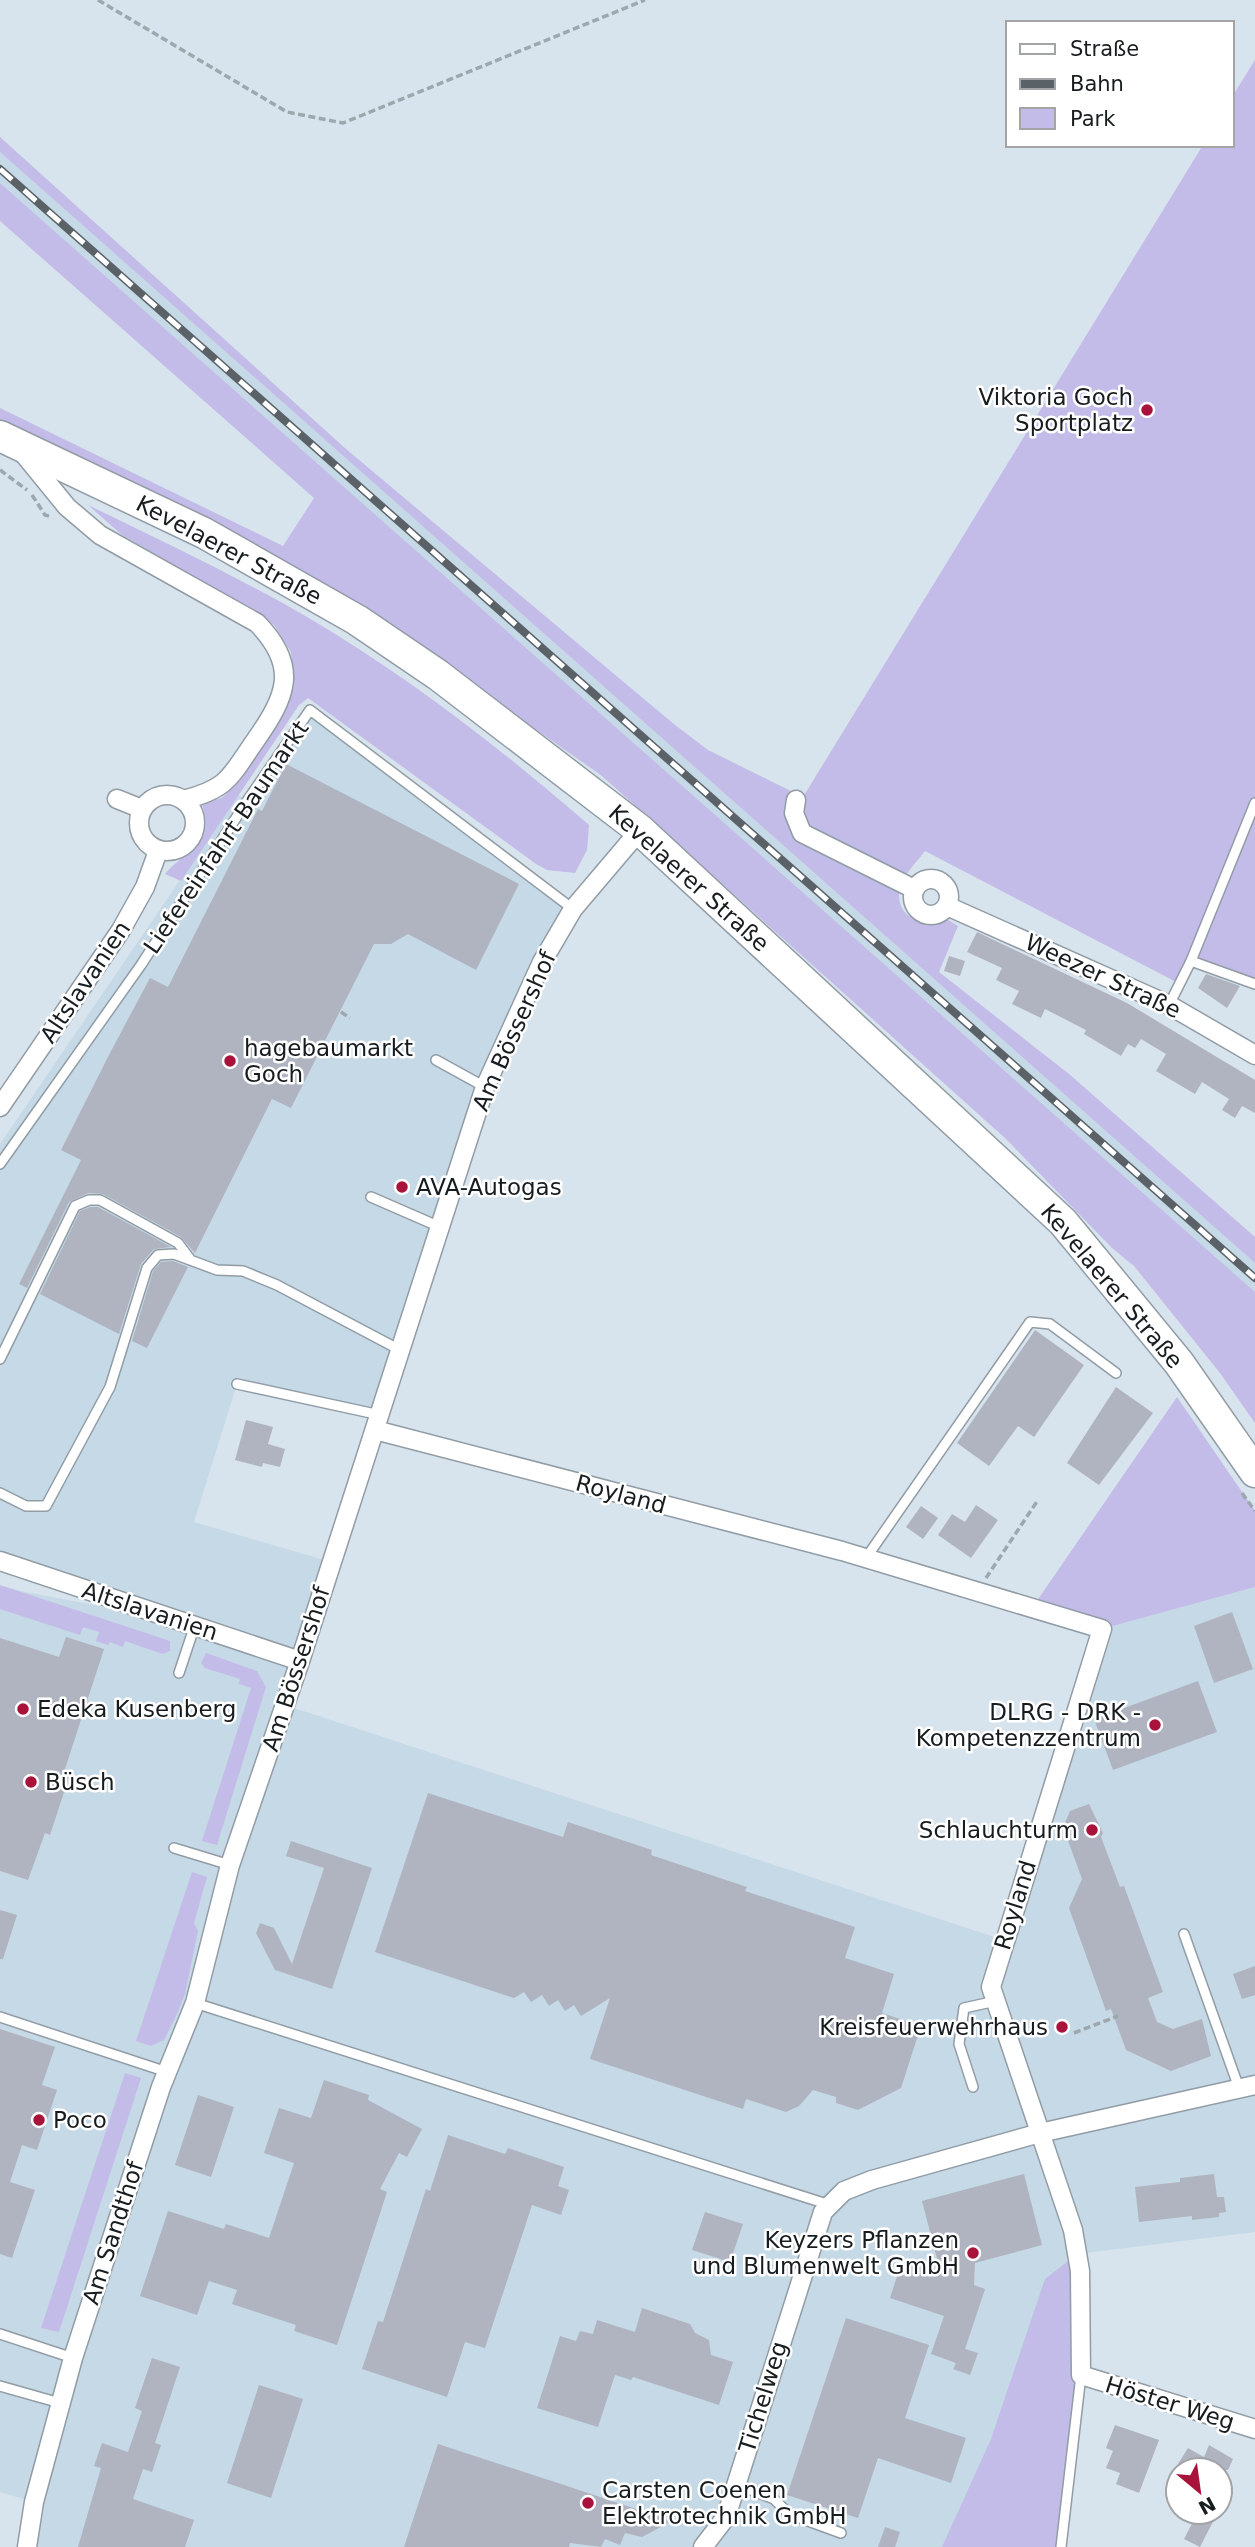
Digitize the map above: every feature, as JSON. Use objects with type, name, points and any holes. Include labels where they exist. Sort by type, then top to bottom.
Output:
[{"type":"main road","name":"Kevelaerer Straße","points":[[7,439],[204,533],[358,620],[438,675],[640,830],[1063,1222],[1179,1363],[1248,1481]]},
{"type":"street","points":[[7,439],[67,506],[100,535],[257,623],[276,645],[285,683],[283,695],[256,740],[220,788],[183,800]]},
{"type":"street","points":[[169,795],[183,800],[194,813],[195,828],[192,836],[188,843],[174,851],[158,851],[144,841],[138,825],[142,809],[153,798],[161,796],[169,795]]},
{"type":"street","points":[[117,799],[142,809]]},
{"type":"street","name":"Weezer Straße","points":[[796,800],[794,813],[802,833],[914,889],[915,905],[923,913],[939,913],[947,906],[1169,1004],[1255,1055]]},
{"type":"street","name":"Am Bössershof","points":[[215,1924],[230,1866],[442,1228],[485,1087],[542,962],[573,909],[640,830]]},
{"type":"street","name":"Altslavanien","points":[[0,1107],[121,930],[145,887],[158,851]]},
{"type":"street","points":[[914,889],[923,880],[937,879],[950,892],[947,906]]},
{"type":"street","name":"Royland","points":[[377,1422],[866,1559],[1102,1629],[991,1987],[1040,2133]]},
{"type":"street","name":"Altslavanien","points":[[0,1561],[300,1661]]},
{"type":"street","name":"Am Sandthof","points":[[27,2547],[34,2502],[73,2358],[167,2072],[195,2003],[215,1924]]},
{"type":"street","points":[[830,2205],[844,2191],[872,2180],[1040,2133],[1247,2086]]},
{"type":"street","name":"Höster Weg","points":[[1040,2133],[1073,2230],[1079,2262],[1081,2375],[1255,2429]]},
{"type":"street","name":"Tichelweg","points":[[703,2547],[726,2517],[812,2241],[823,2213],[830,2205]]},
{"type":"lane","name":"Liefereinfahrt Baumarkt","points":[[0,1164],[141,965],[247,801],[310,710],[573,909]]},
{"type":"lane","points":[[1169,1004],[1191,961],[1255,803]]},
{"type":"lane","points":[[1191,961],[1255,984]]},
{"type":"lane","points":[[436,1060],[485,1087]]},
{"type":"lane","points":[[371,1197],[442,1228]]},
{"type":"lane","points":[[0,1359],[75,1206],[89,1200],[100,1200],[178,1243],[190,1259]]},
{"type":"lane","points":[[0,1493],[26,1506],[46,1506],[110,1387],[147,1268],[158,1255],[174,1254],[217,1270],[243,1271],[277,1285],[400,1350]]},
{"type":"lane","points":[[866,1559],[1030,1322],[1050,1324],[1116,1373]]},
{"type":"lane","points":[[237,1384],[377,1422]]},
{"type":"lane","points":[[179,1673],[194,1625]]},
{"type":"lane","points":[[174,1848],[230,1866]]},
{"type":"lane","points":[[1184,1934],[1247,2086]]},
{"type":"lane","points":[[973,2087],[959,2044],[964,2008],[996,2001]]},
{"type":"lane","points":[[195,2003],[830,2205]]},
{"type":"lane","points":[[0,2017],[167,2072]]},
{"type":"lane","points":[[0,2334],[73,2358]]},
{"type":"lane","points":[[1061,2547],[1081,2375]]},
{"type":"lane","points":[[0,2386],[60,2403]]},
{"type":"lane","points":[[736,2484],[774,2499],[789,2514],[841,2533]]},
{"type":"path","points":[[99,0],[287,112],[343,123],[645,0]]},
{"type":"path","points":[[0,470],[30,492],[45,515],[55,516],[67,506]]},
{"type":"path","points":[[341,1012],[350,1018]]},
{"type":"path","points":[[1248,1481],[1255,1511]]},
{"type":"path","points":[[977,1591],[1038,1500]]},
{"type":"path","points":[[1074,2033],[1118,2016]]},
{"type":"shaded area","points":[[0,152],[1255,1263],[1255,1292],[0,183]]},
{"type":"shaded area","points":[[310,710],[573,909],[485,1087],[380,1415],[237,1384],[194,1522],[331,1562],[285,1705],[1004,1940],[1102,1629],[1255,1587],[1255,2232],[1077,2254],[991,2439],[949,2547],[27,2547],[34,2502],[0,2492],[0,1587],[189,1623],[0,1552],[0,1144],[238,795],[246,800]]},
{"type":"green space","name":"Viktoria Goch Sportplatz","points":[[1255,60],[1255,984],[1191,961],[1180,984],[925,851],[905,877],[899,895],[900,904],[909,916],[923,921],[945,918],[958,926],[939,972],[1069,1074],[1255,1237],[1255,1263],[0,152],[0,137],[346,449],[675,725],[708,750],[803,797],[1202,147],[1234,147],[1234,94]]},
{"type":"green space","points":[[0,183],[1255,1292],[1255,1423],[1220,1373],[1134,1266],[1112,1248],[1006,1139],[602,776],[352,600],[277,557],[0,421],[0,408],[283,546],[314,498],[0,221]]},
{"type":"green space","points":[[88,505],[223,571],[302,614],[378,661],[450,713],[589,825],[587,850],[575,873],[547,870],[536,864],[308,698],[299,705],[181,881],[165,874],[202,839],[205,819],[202,804],[222,798],[240,780],[288,706],[294,684],[291,652],[274,625],[264,617],[122,535]]},
{"type":"green space","points":[[1177,1397],[1255,1511],[1255,1587],[1102,1629],[1032,1608]]},
{"type":"green space","points":[[0,1585],[170,1641],[170,1651],[163,1654],[125,1641],[123,1647],[110,1642],[108,1645],[96,1641],[99,1632],[83,1627],[80,1635],[0,1609]]},
{"type":"green space","points":[[206,1653],[257,1671],[266,1687],[217,1845],[202,1841],[251,1688],[239,1684],[240,1679],[205,1668],[201,1663]]},
{"type":"green space","points":[[192,1872],[207,1877],[194,1923],[198,1931],[185,1994],[164,2040],[151,2046],[136,2041]]},
{"type":"green space","points":[[125,2073],[141,2078],[59,2332],[41,2328]]},
{"type":"green space","points":[[1077,2254],[1081,2375],[1061,2547],[942,2547],[991,2439],[1045,2279]]},
{"type":"building","points":[[286,764],[519,884],[476,970],[408,934],[391,944],[374,944],[291,1108],[272,1099],[195,1253],[181,1237],[103,1194],[88,1193],[69,1202],[27,1288],[19,1284],[81,1160],[61,1150],[110,1053],[150,978],[168,987],[258,809],[262,811]]},
{"type":"building","points":[[977,932],[1127,1003],[1255,1080],[1255,1113],[1242,1106],[1235,1118],[1222,1110],[1229,1099],[1202,1082],[1195,1094],[1156,1071],[1166,1054],[1141,1039],[1135,1048],[1128,1044],[1121,1056],[1084,1034],[1086,1030],[1045,1009],[1041,1018],[1012,1004],[1019,991],[996,980],[1002,968],[967,952]]},
{"type":"building","points":[[949,956],[965,961],[960,976],[944,971]]},
{"type":"building","points":[[1206,974],[1240,986],[1227,1008],[1198,988]]},
{"type":"building","points":[[98,1207],[171,1247],[154,1249],[141,1264],[119,1334],[40,1294],[80,1211]]},
{"type":"building","points":[[173,1261],[188,1267],[147,1348],[132,1341],[153,1271],[161,1262]]},
{"type":"building","points":[[1035,1330],[1084,1365],[1034,1437],[1018,1426],[989,1466],[957,1443]]},
{"type":"building","points":[[1116,1387],[1153,1413],[1099,1485],[1067,1463]]},
{"type":"building","points":[[246,1420],[273,1427],[268,1444],[285,1449],[280,1467],[263,1463],[262,1467],[235,1460]]},
{"type":"building","points":[[976,1505],[998,1520],[971,1558],[938,1535],[952,1514],[965,1522]]},
{"type":"building","points":[[921,1506],[938,1518],[923,1539],[906,1527]]},
{"type":"building","points":[[1232,1612],[1253,1669],[1214,1683],[1194,1626]]},
{"type":"building","points":[[66,1637],[104,1649],[65,1769],[71,1771],[50,1835],[45,1833],[28,1880],[0,1871],[0,1638],[59,1657]]},
{"type":"building","name":"DLRG - DRK - Kompetenzzentrum","points":[[1198,1681],[1217,1732],[1113,1770],[1094,1719]]},
{"type":"building","points":[[428,1793],[563,1837],[568,1822],[652,1850],[651,1855],[747,1887],[745,1891],[855,1927],[845,1958],[894,1974],[882,2013],[921,2026],[901,2088],[858,2110],[836,2103],[836,2097],[813,2090],[799,2106],[786,2112],[746,2099],[743,2109],[590,2059],[610,1998],[581,2016],[574,2005],[565,2011],[558,2000],[549,2006],[542,1995],[531,2002],[524,1992],[514,1998],[375,1952]]},
{"type":"building","points":[[1089,1804],[1103,1833],[1101,1837],[1120,1887],[1124,1886],[1163,1992],[1148,1998],[1157,2022],[1173,2029],[1202,2019],[1211,2056],[1171,2071],[1126,2050],[1111,2009],[1106,2011],[1069,1908],[1082,1879],[1063,1827],[1070,1811]]},
{"type":"building","points":[[291,1841],[372,1868],[332,1989],[275,1970],[256,1933],[260,1923],[274,1928],[292,1964],[324,1868],[286,1856]]},
{"type":"building","points":[[0,1910],[17,1915],[3,1959],[0,1959]]},
{"type":"building","points":[[1255,1966],[1255,1995],[1242,1999],[1233,1974]]},
{"type":"building","points":[[0,2029],[55,2047],[42,2085],[57,2090],[37,2150],[22,2145],[10,2182],[35,2190],[12,2258],[0,2254]]},
{"type":"building","points":[[324,2080],[369,2095],[368,2100],[422,2129],[407,2157],[399,2153],[380,2189],[387,2192],[337,2345],[294,2331],[296,2325],[232,2304],[237,2290],[209,2281],[197,2315],[140,2296],[168,2211],[224,2229],[226,2224],[269,2238],[294,2163],[264,2153],[279,2108],[311,2118]]},
{"type":"building","points":[[198,2095],[234,2107],[211,2177],[175,2165]]},
{"type":"building","points":[[448,2135],[505,2154],[508,2148],[564,2167],[558,2186],[569,2190],[561,2215],[532,2205],[485,2348],[465,2342],[447,2397],[362,2369],[378,2321],[383,2322],[426,2189],[430,2191]]},
{"type":"building","name":"Keyzers Pflanzen und Blumenwelt GmbH","points":[[1024,2174],[1042,2245],[975,2263],[974,2285],[985,2289],[965,2349],[978,2353],[970,2375],[953,2369],[956,2363],[931,2354],[944,2316],[890,2298],[902,2261],[941,2274],[922,2201]]},
{"type":"building","points":[[1214,2174],[1217,2197],[1224,2197],[1226,2212],[1219,2213],[1219,2217],[1192,2220],[1192,2216],[1139,2222],[1135,2187],[1180,2182],[1180,2178]]},
{"type":"building","points":[[705,2212],[743,2224],[730,2262],[692,2250]]},
{"type":"building","points":[[642,2308],[690,2324],[695,2333],[709,2340],[711,2355],[733,2362],[719,2405],[633,2377],[631,2380],[615,2375],[598,2427],[537,2408],[560,2336],[576,2341],[580,2331],[593,2334],[597,2320],[635,2332]]},
{"type":"building","points":[[846,2318],[929,2345],[905,2418],[966,2438],[951,2483],[878,2458],[858,2518],[787,2495]]},
{"type":"building","points":[[152,2358],[180,2367],[155,2443],[161,2445],[152,2472],[143,2469],[133,2499],[194,2520],[185,2547],[78,2547],[101,2468],[94,2466],[102,2443],[128,2452],[142,2411],[135,2408]]},
{"type":"building","points":[[259,2385],[303,2399],[271,2498],[227,2483]]},
{"type":"building","points":[[1115,2425],[1159,2440],[1139,2493],[1116,2484],[1120,2473],[1106,2468],[1113,2451],[1106,2448]]},
{"type":"building","points":[[438,2444],[672,2521],[642,2537],[625,2533],[620,2545],[605,2539],[601,2547],[570,2543],[569,2547],[404,2547]]},
{"type":"building","points":[[1209,2445],[1228,2456],[1204,2456]]},
{"type":"building","points":[[1188,2448],[1202,2456],[1183,2456]]},
{"type":"building","points":[[1191,2526],[1211,2526],[1200,2547],[1184,2539]]},
{"type":"building","points":[[885,2527],[900,2532],[895,2547],[878,2547]]},
{"type":"railway","points":[[0,169],[1255,1278]]},
{"type":"place","name":"Viktoria Goch Sportplatz","points":[[1147,410]]},
{"type":"place","name":"hagebaumarkt Goch","points":[[230,1061]]},
{"type":"place","name":"AVA-Autogas","points":[[402,1187]]},
{"type":"place","name":"Edeka Kusenberg","points":[[23,1709]]},
{"type":"place","name":"DLRG - DRK - Kompetenzzentrum","points":[[1155,1725]]},
{"type":"place","name":"Büsch","points":[[31,1782]]},
{"type":"place","name":"Schlauchturm","points":[[1092,1830]]},
{"type":"place","name":"Kreisfeuerwehrhaus","points":[[1062,2027]]},
{"type":"place","name":"Poco","points":[[39,2120]]},
{"type":"place","name":"Keyzers Pflanzen und Blumenwelt GmbH","points":[[973,2253]]},
{"type":"place","name":"Carsten Coenen Elektrotechnik GmbH","points":[[588,2503]]}]
